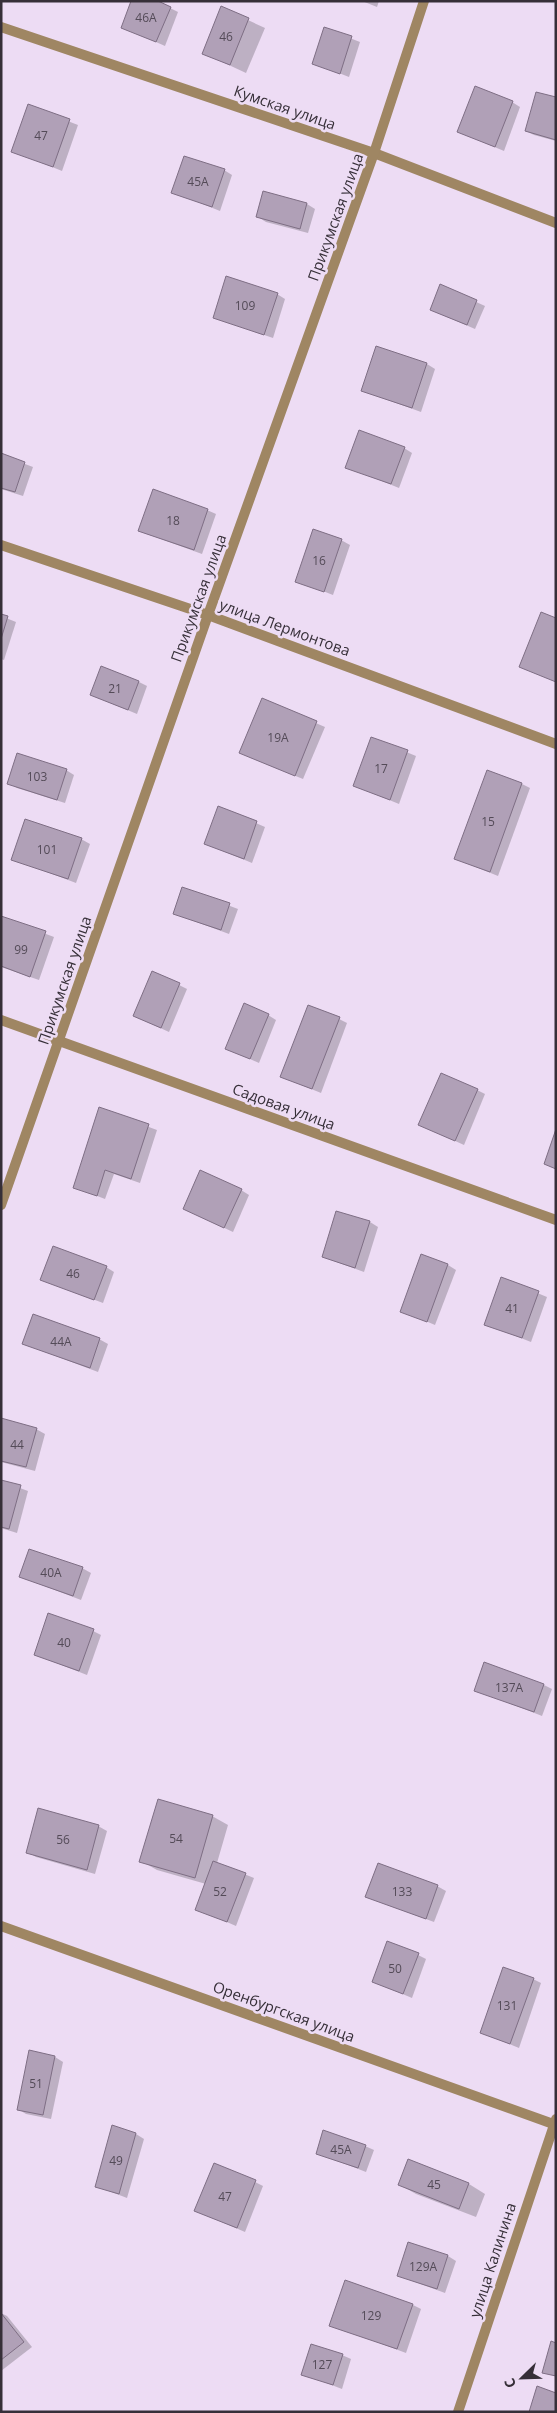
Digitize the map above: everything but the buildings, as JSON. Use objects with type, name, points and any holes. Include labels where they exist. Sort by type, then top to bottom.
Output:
[{"type":"street","name":"Прикумская улица","points":[[1,1205],[208,615],[374,153],[424,1]]},
{"type":"street","name":"Кумская улица","points":[[1,27],[374,153],[556,223]]},
{"type":"street","name":"улица Лермонтова","points":[[1,545],[208,615],[556,744]]},
{"type":"street","name":"Садовая улица","points":[[1,1020],[556,1220]]},
{"type":"street","name":"Оренбургская улица","points":[[1,1926],[555,2122]]},
{"type":"street","name":"улица Калинина","points":[[458,2412],[555,2122]]}]
